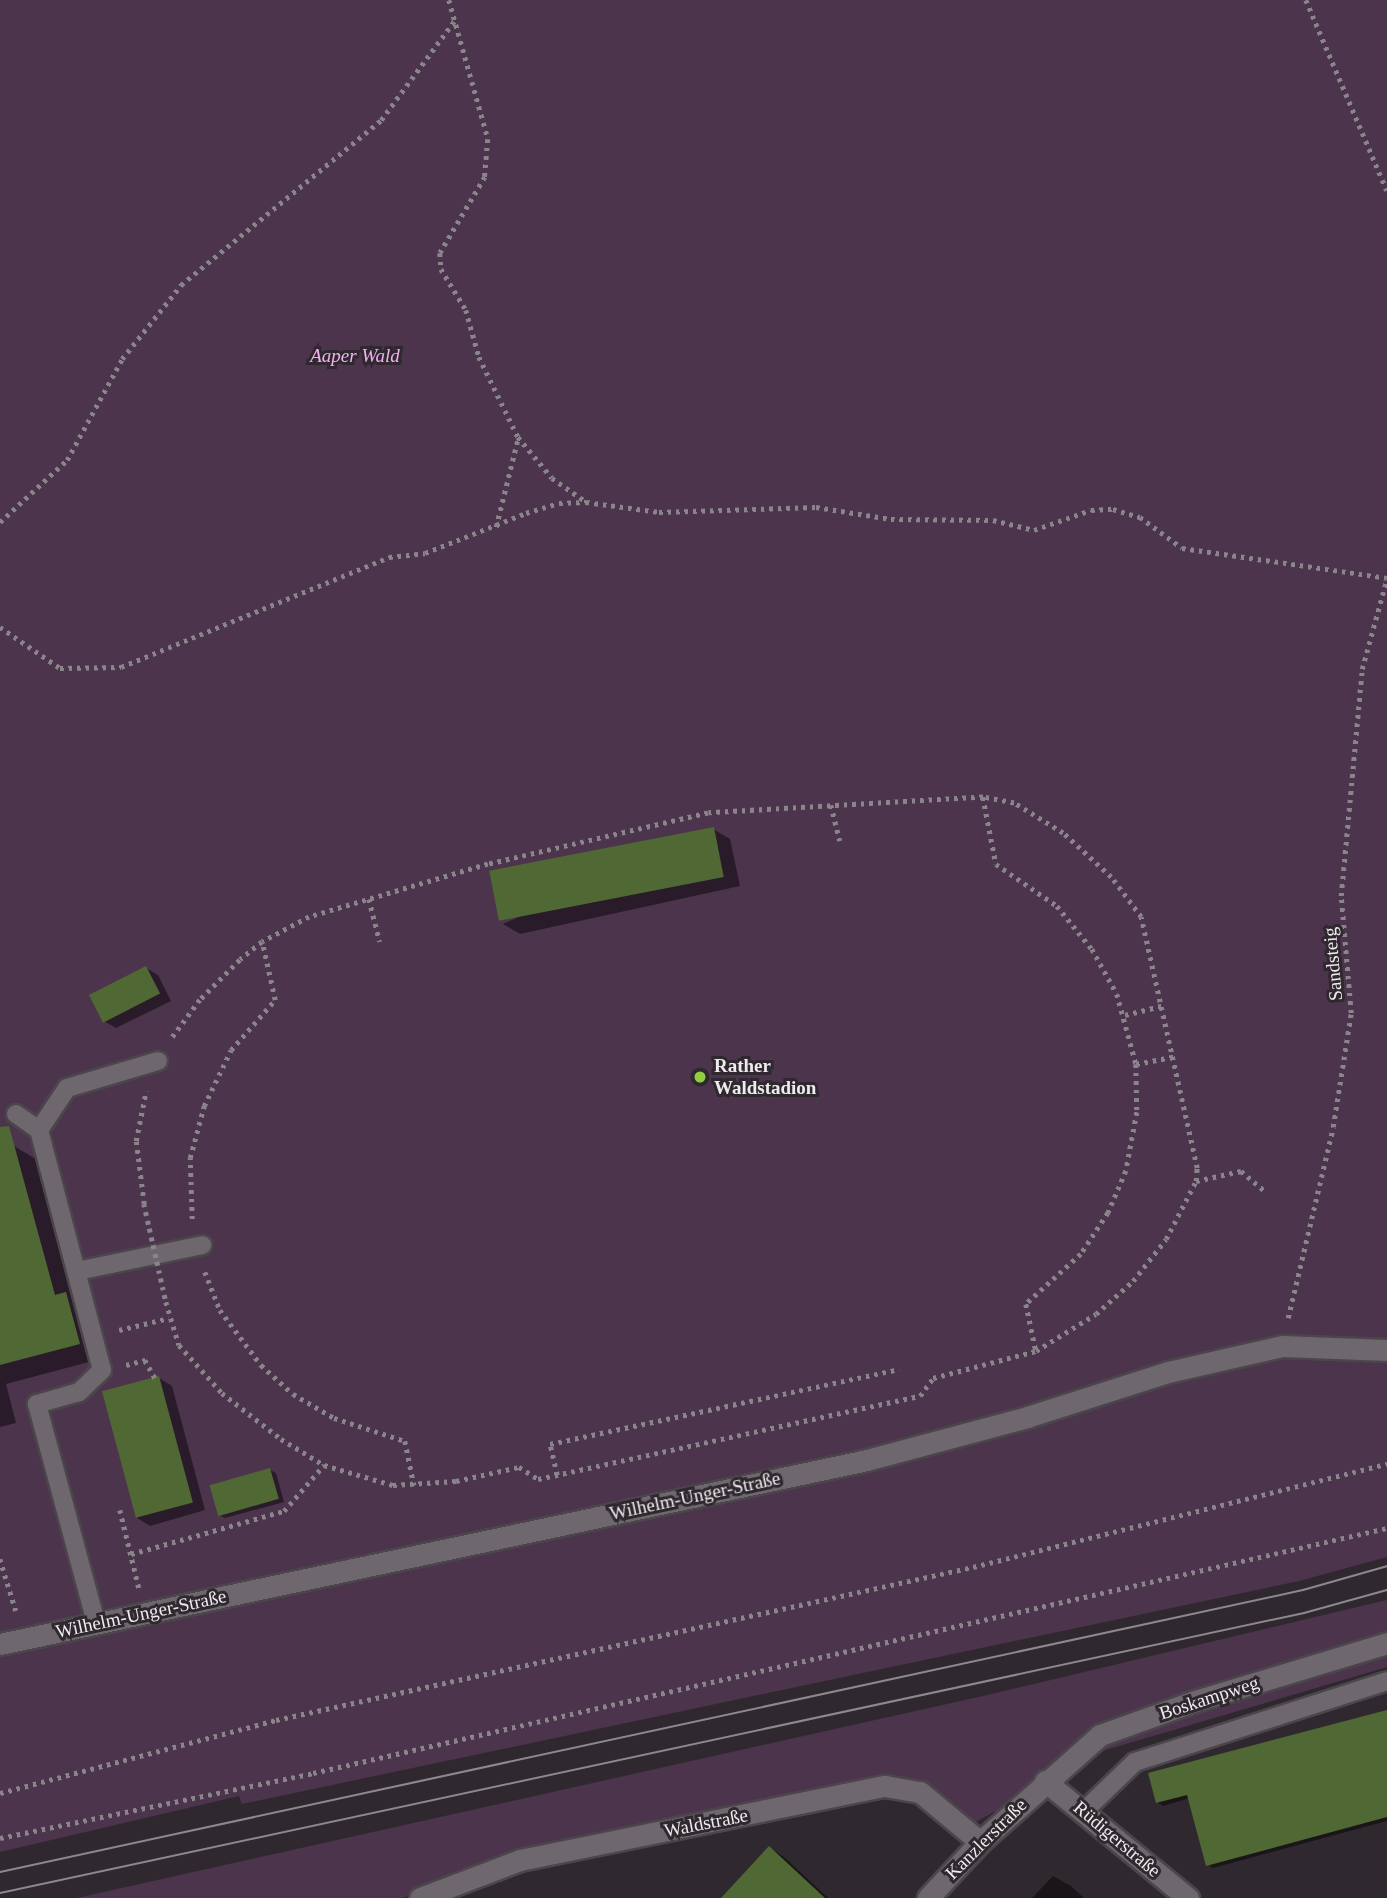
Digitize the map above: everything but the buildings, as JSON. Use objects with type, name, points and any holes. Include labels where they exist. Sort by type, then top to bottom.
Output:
[{"type":"street","name":"Wilhelm-Unger-Straße","points":[[0,1644],[867,1460],[1027,1417],[1168,1372],[1282,1346],[1387,1350]]},
{"type":"street","name":"Boskampweg","points":[[1045,1781],[1100,1735],[1192,1702],[1387,1643]]},
{"type":"street","name":"Rüdigerstraße","points":[[1045,1781],[1188,1898]]},
{"type":"street","name":"Kanzlerstraße","points":[[928,1898],[980,1842],[1045,1781]]},
{"type":"street","name":"Waldstraße","points":[[420,1898],[520,1860],[885,1786],[920,1792],[980,1842]]},
{"type":"lane","points":[[39,1130],[67,1088],[159,1061]]},
{"type":"lane","points":[[16,1114],[39,1130],[102,1370],[79,1392],[37,1404],[96,1623]]},
{"type":"lane","points":[[77,1271],[200,1245]]},
{"type":"lane","points":[[1083,1812],[1135,1762],[1387,1681]]},
{"type":"path","points":[[449,0],[488,139],[485,177],[440,253],[441,269],[466,310],[479,357],[518,437],[552,478],[586,502]]},
{"type":"path","points":[[1306,0],[1387,191]]},
{"type":"path","points":[[0,522],[67,460],[122,359],[181,285],[381,120],[455,20]]},
{"type":"path","points":[[496,527],[518,437]]},
{"type":"path","points":[[0,627],[60,668],[121,667],[389,557],[425,553],[559,503],[586,502],[612,509],[659,512],[816,507],[891,519],[993,520],[1034,530],[1091,510],[1114,509],[1140,517],[1182,548],[1387,578]]},
{"type":"path","name":"Sandsteig","points":[[1282,1346],[1333,1128],[1351,1013],[1342,883],[1362,669],[1387,578]]},
{"type":"path","points":[[983,797],[996,864],[1057,906],[1076,926],[1106,970],[1125,1015],[1136,1064],[1137,1112],[1126,1171],[1108,1213],[1081,1254],[1026,1304],[1036,1351]]},
{"type":"path","points":[[983,797],[1014,803],[1063,833],[1111,877],[1141,916],[1197,1168],[1196,1181],[1166,1239],[1133,1281],[1096,1314],[1036,1351],[933,1378],[920,1396],[538,1479],[519,1466],[456,1481],[414,1485],[362,1479],[324,1465],[281,1439],[222,1393],[179,1345],[169,1318],[144,1204],[136,1141],[159,1061],[200,1000],[262,942],[309,917],[488,864],[708,813],[831,805],[983,797]]},
{"type":"path","points":[[831,805],[840,841]]},
{"type":"path","points":[[369,900],[380,942]]},
{"type":"path","points":[[262,942],[275,1000],[242,1034],[221,1069],[204,1106],[190,1158],[190,1206],[200,1245],[220,1310],[261,1365],[293,1394],[334,1418],[405,1441],[414,1485]]},
{"type":"path","points":[[1125,1015],[1162,1006]]},
{"type":"path","points":[[1136,1064],[1173,1057]]},
{"type":"path","points":[[1196,1181],[1241,1171],[1265,1191]]},
{"type":"path","points":[[120,1330],[169,1318]]},
{"type":"path","points":[[102,1370],[145,1360],[155,1378]]},
{"type":"path","points":[[557,1475],[550,1444],[899,1369]]},
{"type":"path","points":[[0,1793],[276,1720],[959,1570],[1387,1464]]},
{"type":"path","points":[[131,1554],[284,1511],[324,1465]]},
{"type":"path","points":[[120,1510],[145,1613]]},
{"type":"path","points":[[0,1839],[313,1773],[1387,1528]]},
{"type":"path","points":[[0,1559],[24,1639]]},
{"type":"green space","name":"Aaper Wald","points":[[0,0],[1387,0],[1387,1557],[1299,1581],[242,1804],[239,1796],[0,1852]]},
{"type":"green space","points":[[1387,1600],[1387,1667],[1102,1751],[976,1822],[921,1789],[507,1860],[403,1898],[77,1898],[983,1696]]},
{"type":"tram line","points":[[0,1872],[1303,1590],[1387,1566]]},
{"type":"tram line","points":[[0,1893],[1304,1613],[1387,1590]]},
{"type":"place","name":"Rather Waldstadion","points":[[700,1077]]}]
